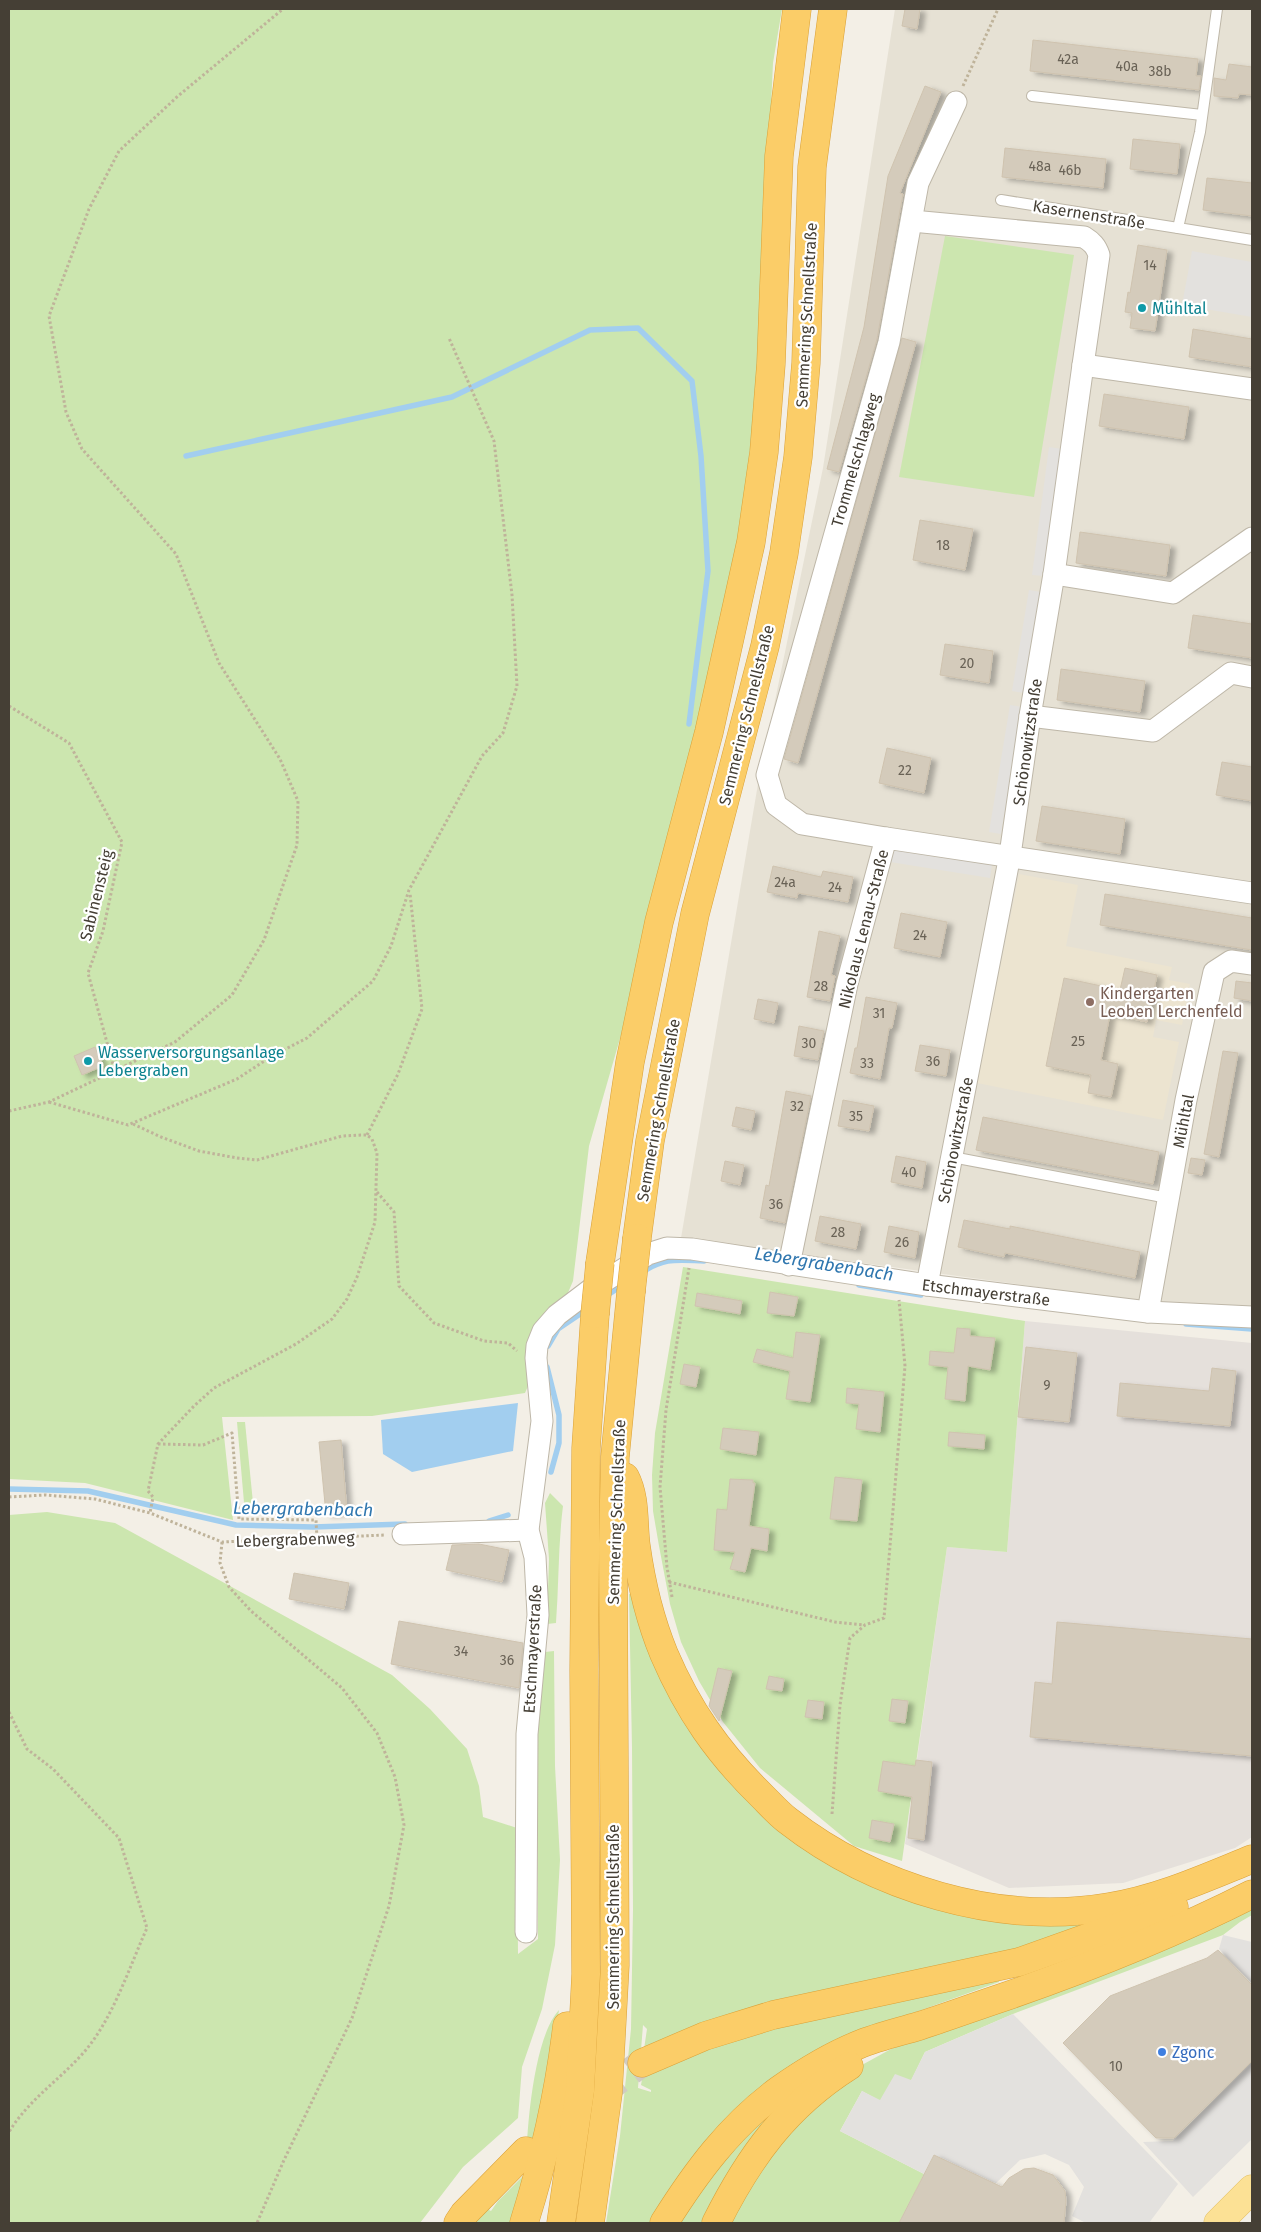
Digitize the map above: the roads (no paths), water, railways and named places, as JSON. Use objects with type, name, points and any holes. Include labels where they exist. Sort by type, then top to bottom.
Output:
[{"type":"highway","name":"Semmering Schnellstraße","points":[[561,2223],[580,2091],[586,1974],[584,1670],[586,1448],[600,1262],[630,1062],[657,931],[709,732],[751,542],[764,452],[771,364],[779,156],[797,9]]},
{"type":"highway","name":"Semmering Schnellstraße","points":[[590,2223],[608,2093],[615,1965],[612,1626],[616,1457],[631,1292],[650,1141],[695,914],[765,646],[784,553],[798,457],[806,363],[812,167],[833,9]]},
{"type":"highway","points":[[616,1457],[631,1488],[636,1545],[644,1591],[664,1652],[691,1710],[731,1766],[786,1820],[845,1860],[910,1888],[972,1905],[1038,1912],[1108,1908],[1167,1894],[1252,1859]]},
{"type":"highway","points":[[642,2063],[705,2036],[773,2015],[1019,1962],[1172,1908],[1230,1880],[1252,1864]]},
{"type":"highway","points":[[664,2223],[690,2182],[715,2149],[739,2123],[779,2090],[810,2070],[858,2045],[925,2024],[1125,1954],[1252,1894]]},
{"type":"highway","points":[[524,2223],[542,2164],[562,2063],[568,2014],[586,1974]]},
{"type":"highway","points":[[716,2223],[736,2185],[763,2144],[791,2111],[824,2082],[864,2057],[925,2024]]},
{"type":"highway","points":[[458,2223],[464,2214],[526,2150]]},
{"type":"main road","points":[[1218,2223],[1252,2189]]},
{"type":"street","name":"Trommelschlagweg","points":[[886,838],[802,824],[776,805],[767,775],[889,342],[918,183],[956,102]]},
{"type":"street","name":"Schönowitzstraße","points":[[912,221],[1084,237],[1091,241],[1099,255],[1054,574],[1030,716],[1010,855],[927,1285]]},
{"type":"street","points":[[1082,365],[1252,389]]},
{"type":"street","points":[[1054,574],[1173,593],[1252,538]]},
{"type":"street","points":[[1030,716],[1153,731],[1231,673],[1252,677]]},
{"type":"street","name":"Nikolaus Lenau-Straße","points":[[789,1265],[847,984],[886,838],[1010,855],[1252,893]]},
{"type":"street","name":"Mühltal","points":[[1148,1312],[1186,1100],[1214,972],[1231,961],[1252,964]]},
{"type":"street","name":"Etschmayerstraße","points":[[526,1932],[527,1734],[538,1615],[535,1557],[528,1530],[542,1421],[536,1358],[537,1346],[543,1331],[557,1315],[590,1290],[658,1249],[692,1249],[927,1285],[1148,1312],[1252,1317]]},
{"type":"street","points":[[403,1534],[528,1530]]},
{"type":"lane","points":[[1178,228],[1202,115],[1217,9]]},
{"type":"lane","points":[[1032,96],[1202,115]]},
{"type":"lane","name":"Kasernenstraße","points":[[1001,200],[1252,240]]},
{"type":"lane","points":[[952,1157],[1168,1198]]},
{"type":"water","points":[[518,1403],[513,1451],[412,1472],[383,1454],[381,1420]]},
{"type":"waterway","points":[[186,456],[452,397],[590,330],[638,328],[692,381],[701,456],[708,571],[689,724]]},
{"type":"waterway","name":"Lebergrabenbach","points":[[641,1273],[664,1262],[679,1260],[704,1261]]},
{"type":"waterway","name":"Lebergrabenbach","points":[[606,1296],[623,1285]]},
{"type":"waterway","name":"Lebergrabenbach","points":[[859,1285],[921,1295]]},
{"type":"waterway","name":"Lebergrabenbach","points":[[548,1346],[558,1329],[586,1310]]},
{"type":"waterway","name":"Lebergrabenbach","points":[[1186,1324],[1252,1329]]},
{"type":"waterway","name":"Lebergrabenbach","points":[[547,1367],[559,1415],[559,1443],[551,1472]]},
{"type":"waterway","name":"Lebergrabenbach","points":[[9,1489],[88,1491],[236,1525],[313,1527],[405,1524]]},
{"type":"waterway","name":"Lebergrabenbach","points":[[489,1521],[508,1515]]},
{"type":"tunnel","points":[[563,2121],[642,2063]]},
{"type":"place","name":"Mühltal","points":[[1142,308]]},
{"type":"place","name":"Kindergarten Leoben Lerchenfeld","points":[[1090,1002]]},
{"type":"place","name":"Wasserversorgungsanlage Lebergraben","points":[[88,1061]]},
{"type":"place","name":"Zgonc","points":[[1162,2052]]}]
